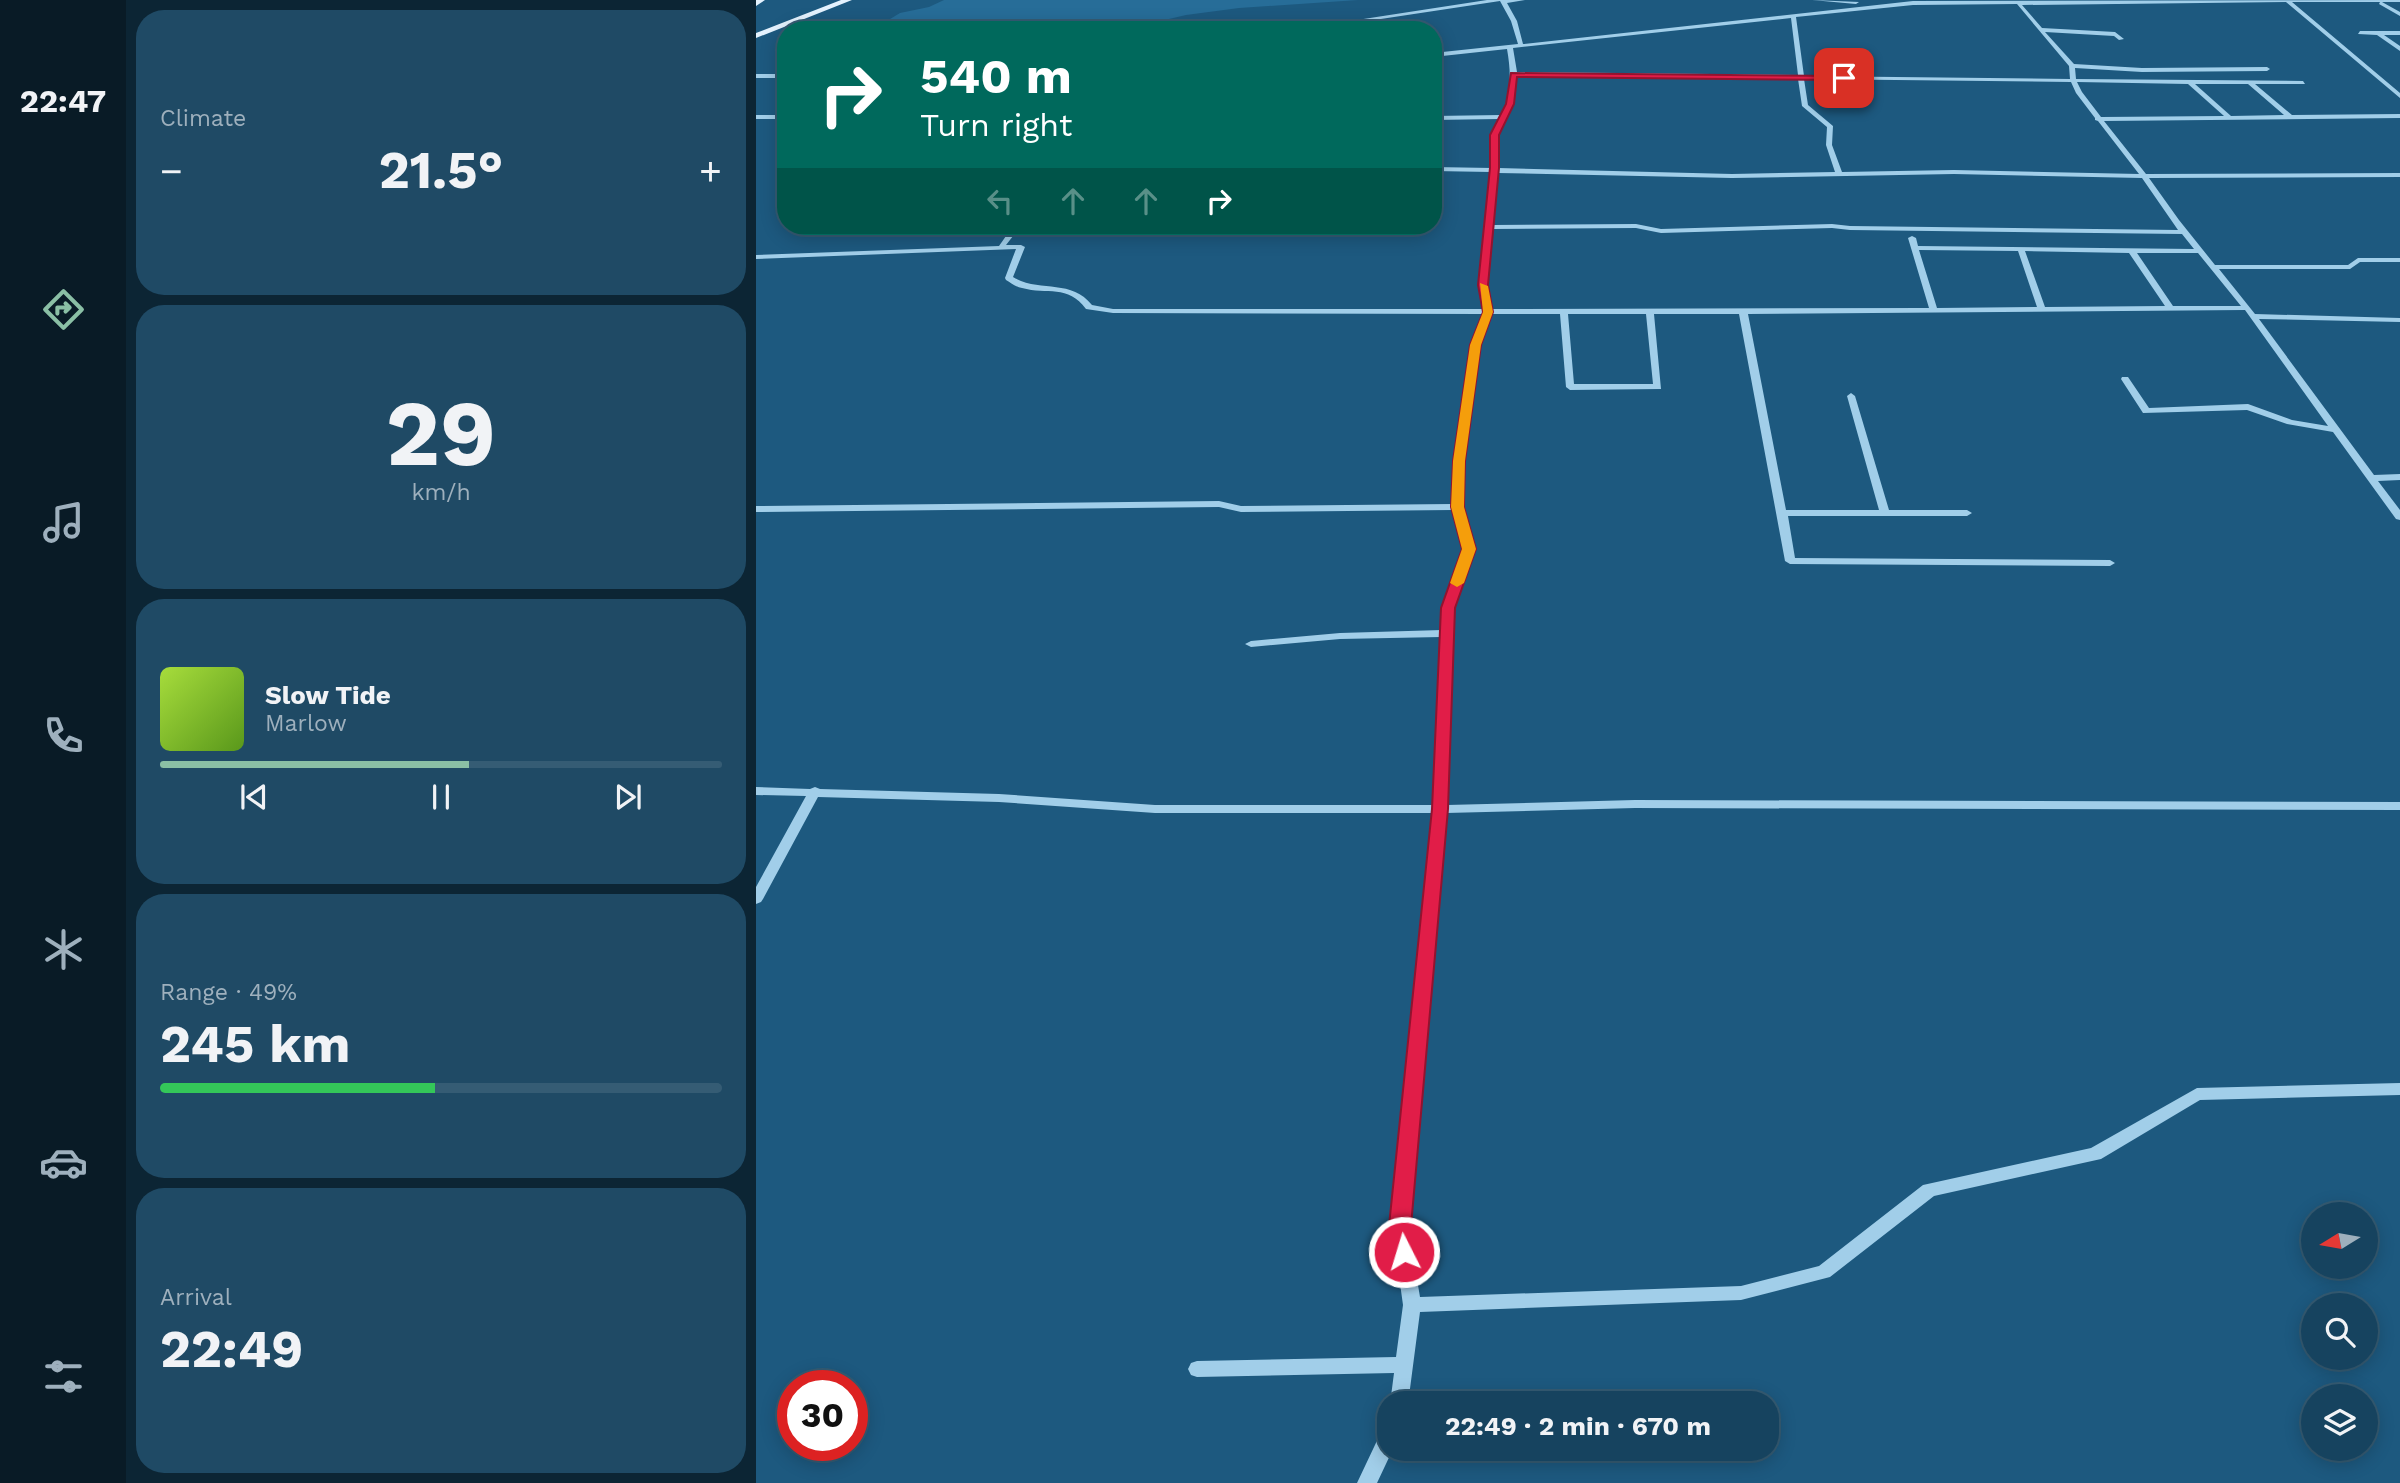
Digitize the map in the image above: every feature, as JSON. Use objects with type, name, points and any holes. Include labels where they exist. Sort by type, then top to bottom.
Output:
[{"type":"main road","points":[[756,4],[761,0]]},
{"type":"main road","points":[[794,21],[848,0]]},
{"type":"main road","points":[[756,36],[777,28]]},
{"type":"street","points":[[1359,21],[1522,0]]},
{"type":"street","points":[[1815,0],[1887,4],[2400,0]]},
{"type":"street","points":[[2286,0],[2400,96]]},
{"type":"street","points":[[1401,1391],[1412,1305],[1400,1226],[1440,809],[1448,608],[1469,549],[1457,507],[1459,461],[1475,345],[1488,312],[1483,285],[1495,168],[1494,135],[1510,104],[1519,33],[1502,1]]},
{"type":"street","points":[[2020,1],[2019,5],[2072,66],[2074,85],[2097,119],[2185,232],[2216,267],[2400,517]]},
{"type":"street","points":[[2370,1],[2388,5],[2400,14]]},
{"type":"street","points":[[1442,54],[1887,4]]},
{"type":"street","points":[[1793,15],[1805,106],[1830,126],[1829,145],[1839,173]]},
{"type":"street","points":[[2041,30],[2115,34],[2121,39]]},
{"type":"street","points":[[2360,33],[2400,33]]},
{"type":"street","points":[[2378,33],[2400,48]]},
{"type":"street","points":[[2072,66],[2142,70],[2267,69]]},
{"type":"street","points":[[1514,74],[2303,83]]},
{"type":"street","points":[[756,76],[777,76]]},
{"type":"street","points":[[2191,83],[2230,118]]},
{"type":"street","points":[[2250,83],[2290,117]]},
{"type":"street","points":[[2097,119],[2400,116]]},
{"type":"street","points":[[756,117],[777,117]]},
{"type":"street","points":[[1442,118],[1504,117]]},
{"type":"street","points":[[1442,169],[1495,168],[1732,176],[1839,173],[2400,175]]},
{"type":"street","points":[[1490,227],[1636,226],[1661,231],[1832,226],[2185,232]]},
{"type":"street","points":[[1002,246],[1010,235]]},
{"type":"street","points":[[1912,238],[1933,309]]},
{"type":"street","points":[[756,257],[1021,247],[1009,278],[1022,286],[1056,289],[1080,295],[1089,307],[1113,312],[1743,313],[1933,309],[2170,309],[2400,320]]},
{"type":"street","points":[[1916,248],[2201,251]]},
{"type":"street","points":[[2021,250],[2042,309]]},
{"type":"street","points":[[2132,251],[2170,309]]},
{"type":"street","points":[[2216,267],[2350,267],[2358,260],[2400,260]]},
{"type":"street","points":[[1564,312],[1570,387],[1658,387],[1650,312]]},
{"type":"street","points":[[1743,313],[1790,561],[2110,563]]},
{"type":"street","points":[[2125,379],[2146,411],[2248,407],[2290,422],[2338,430]]},
{"type":"street","points":[[1851,396],[1885,513]]},
{"type":"street","points":[[2370,478],[2400,477]]},
{"type":"street","points":[[756,509],[1219,504],[1241,509],[1457,507]]},
{"type":"street","points":[[1782,513],[1968,513]]},
{"type":"street","points":[[1251,644],[1340,636],[1447,633]]},
{"type":"street","points":[[756,791],[999,798],[1155,808],[1440,809],[1635,803],[2400,806]]},
{"type":"street","points":[[756,899],[815,791]]},
{"type":"street","points":[[1412,1305],[1741,1293],[1824,1272],[1929,1190],[2095,1154],[2197,1094],[2400,1089]]},
{"type":"street","points":[[1198,1369],[1405,1365]]},
{"type":"street","points":[[1367,1483],[1377,1461]]},
{"type":"shaded area","points":[[944,0],[1358,0],[1239,8],[1160,21],[887,21],[900,13],[929,7]]},
{"type":"slow traffic","points":[[1457,583],[1469,549],[1457,507],[1459,461],[1475,345],[1488,312],[1483,286]]},
{"type":"route","points":[[1404,1252],[1400,1226],[1440,809],[1448,608],[1469,549],[1457,507],[1459,461],[1475,345],[1488,312],[1483,285],[1495,168],[1494,135],[1510,104],[1514,74],[1844,78]]}]
